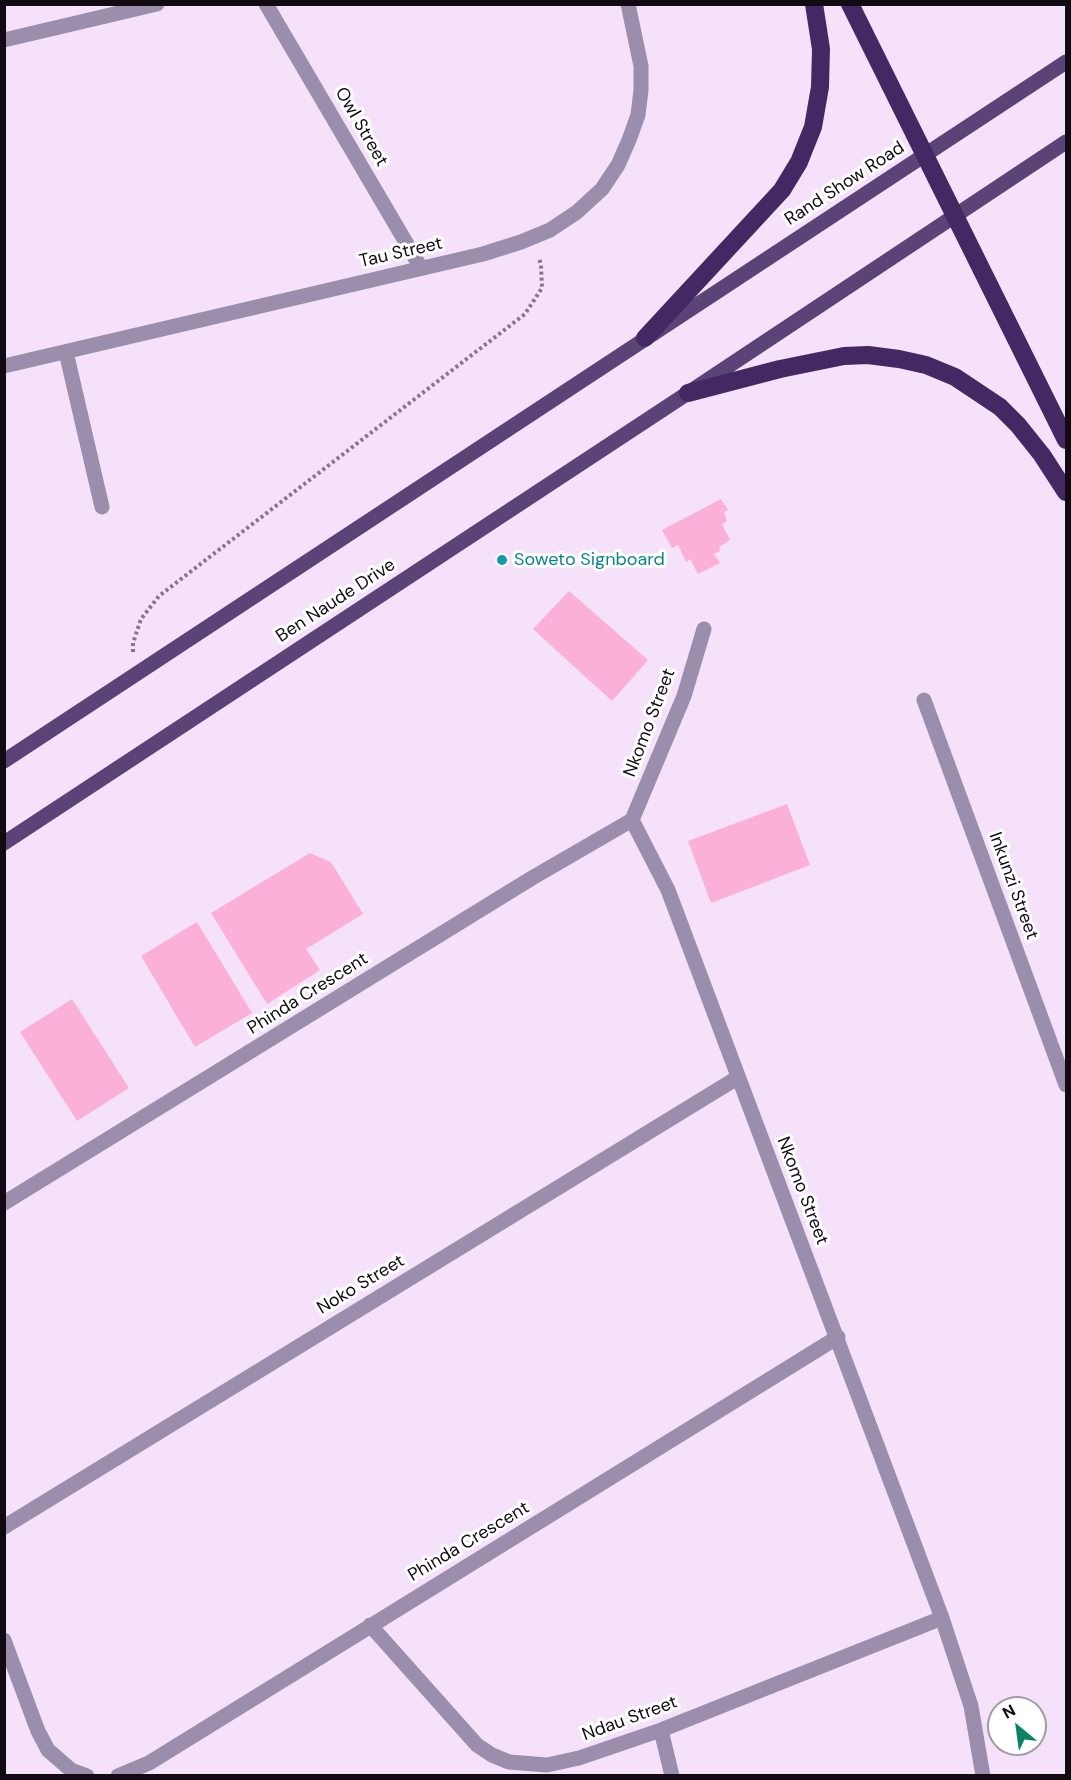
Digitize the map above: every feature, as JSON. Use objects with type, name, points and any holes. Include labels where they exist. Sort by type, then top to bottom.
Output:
[{"type":"highway","points":[[645,338],[782,190],[799,162],[813,127],[820,87],[821,49],[814,4]]},
{"type":"highway","points":[[850,4],[1066,440]]},
{"type":"highway","points":[[688,393],[780,369],[844,356],[868,355],[926,365],[955,377],[1000,407],[1042,455],[1066,492]]},
{"type":"main road","name":"Rand Show Road","points":[[645,338],[1066,62]]},
{"type":"main road","points":[[688,393],[1066,142]]},
{"type":"main road","points":[[4,761],[645,338]]},
{"type":"main road","name":"Ben Naude Drive","points":[[4,843],[688,393]]},
{"type":"street","points":[[4,40],[157,4]]},
{"type":"street","name":"Owl Street","points":[[266,4],[421,268]]},
{"type":"street","name":"Tau Street","points":[[4,366],[483,254],[550,230],[577,212],[602,189],[618,165],[638,115],[641,66],[628,4]]},
{"type":"street","points":[[66,352],[102,507]]},
{"type":"street","name":"Nkomo Street","points":[[704,628],[684,696],[632,820],[668,890],[737,1078],[838,1336],[942,1618],[971,1706],[983,1776]]},
{"type":"street","name":"Inkunzi Street","points":[[924,700],[1066,1085]]},
{"type":"street","name":"Phinda Crescent","points":[[4,1203],[532,878],[632,820]]},
{"type":"street","name":"Noko Street","points":[[4,1527],[737,1078]]},
{"type":"street","name":"Phinda Crescent","points":[[118,1776],[149,1763],[838,1336]]},
{"type":"street","name":"Ndau Street","points":[[370,1626],[477,1745],[508,1762],[547,1765],[579,1758],[661,1730],[942,1618]]},
{"type":"street","points":[[4,1640],[27,1703],[48,1750],[71,1770],[87,1776]]},
{"type":"street","points":[[661,1730],[672,1776]]},
{"type":"path","points":[[142,670],[132,652],[133,643],[141,620],[159,596],[525,314],[542,288],[541,265],[531,238]]},
{"type":"building","points":[[721,499],[728,510],[724,512],[727,521],[722,524],[730,540],[719,547],[720,551],[714,554],[720,563],[698,574],[690,559],[686,562],[678,545],[672,548],[662,530]]},
{"type":"building","points":[[569,591],[648,660],[612,701],[533,629]]},
{"type":"building","points":[[787,804],[810,865],[711,903],[688,841]]},
{"type":"building","points":[[310,853],[331,862],[363,914],[306,949],[320,970],[267,1004],[211,913]]},
{"type":"building","points":[[197,922],[252,1013],[195,1047],[141,956]]},
{"type":"building","points":[[72,999],[129,1088],[77,1121],[20,1032]]},
{"type":"place","name":"Soweto Signboard","points":[[502,560]]}]
